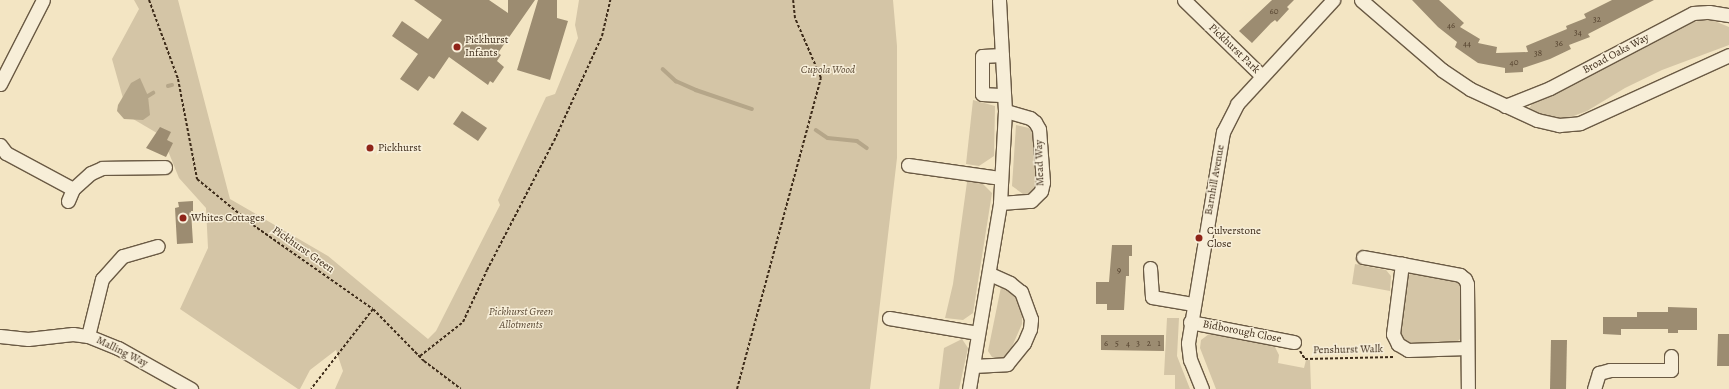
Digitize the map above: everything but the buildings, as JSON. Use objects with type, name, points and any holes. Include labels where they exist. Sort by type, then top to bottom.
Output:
[{"type":"street","points":[[0,84],[43,0]]},
{"type":"street","points":[[969,389],[974,366],[978,333],[990,274],[1000,203],[1005,111],[999,0]]},
{"type":"street","name":"Pickhurst Park","points":[[1184,0],[1262,76],[1333,0]]},
{"type":"street","points":[[1361,0],[1442,70],[1470,89],[1537,120],[1559,125],[1580,123],[1729,55]]},
{"type":"street","name":"Broad Oaks Way","points":[[1505,106],[1550,88],[1693,13],[1709,12],[1729,15]]},
{"type":"street","points":[[1002,55],[982,56],[982,94],[1004,95]]},
{"type":"street","name":"Barnhill Avenue","points":[[1202,389],[1190,360],[1190,322],[1223,132],[1237,104],[1262,76]]},
{"type":"street","name":"Mead Way","points":[[1000,203],[1031,201],[1041,191],[1043,182],[1038,129],[1035,122],[1030,118],[1005,111]]},
{"type":"street","points":[[0,145],[6,153],[74,189]]},
{"type":"street","points":[[908,165],[1001,178]]},
{"type":"street","points":[[68,201],[74,189],[91,173],[102,168],[165,167]]},
{"type":"street","points":[[88,336],[102,279],[123,256],[158,246]]},
{"type":"street","points":[[1364,257],[1460,275],[1465,279],[1467,284],[1468,389]]},
{"type":"street","points":[[1402,264],[1393,334],[1398,344],[1408,350],[1467,348]]},
{"type":"street","points":[[1150,268],[1152,302],[1193,304]]},
{"type":"street","points":[[974,366],[1007,364],[1024,343],[1030,329],[1031,319],[1021,292],[1010,283],[990,274]]},
{"type":"street","points":[[889,318],[978,333]]},
{"type":"street","name":"Bidborough Close","points":[[1190,322],[1294,342]]},
{"type":"street","name":"Malling Way","points":[[0,336],[28,339],[73,334],[88,336],[118,348],[191,389]]},
{"type":"street","points":[[1594,389],[1599,373],[1610,370],[1671,370],[1671,356]]},
{"type":"path","name":"Pickhurst Green","points":[[149,0],[178,79],[197,178],[253,225],[374,309],[420,356],[462,389]]},
{"type":"path","points":[[420,356],[463,322],[487,270],[554,141],[602,36],[610,0]]},
{"type":"path","points":[[737,389],[821,78],[795,18],[793,0]]},
{"type":"path","points":[[311,389],[374,309]]},
{"type":"path","name":"Penshurst Walk","points":[[1294,342],[1305,359],[1401,357],[1408,350]]},
{"type":"green space","points":[[134,0],[178,0],[230,199],[328,256],[428,339],[436,331],[500,205],[498,200],[546,97],[555,94],[578,38],[575,25],[579,0],[893,0],[897,46],[897,158],[870,389],[335,389],[343,371],[336,350],[310,370],[300,389],[298,389],[180,309],[208,248],[206,208],[179,178],[162,136],[128,116],[112,59],[139,9]]},
{"type":"green space","points":[[1702,20],[1712,20],[1729,27],[1729,45],[1662,70],[1625,88],[1587,111],[1568,118],[1558,119],[1528,110],[1532,104],[1552,96],[1690,23]]},
{"type":"green space","points":[[973,100],[995,106],[994,156],[979,166],[966,164]]},
{"type":"green space","points":[[1016,125],[1029,128],[1034,133],[1038,186],[1034,194],[1023,194],[1012,186]]},
{"type":"green space","points":[[980,181],[992,193],[973,313],[963,320],[945,318],[953,284],[967,182]]},
{"type":"green space","points":[[1355,264],[1386,270],[1391,276],[1390,291],[1352,284]]},
{"type":"green space","points":[[1412,272],[1458,281],[1461,284],[1461,338],[1457,342],[1405,344],[1399,333],[1405,280]]},
{"type":"green space","points":[[1001,287],[1014,293],[1022,307],[1022,324],[1007,358],[1000,359],[992,357],[988,351]]},
{"type":"green space","points":[[1167,318],[1179,318],[1177,356],[1190,389],[1175,389],[1175,375],[1164,375]]},
{"type":"green space","points":[[1209,334],[1274,345],[1279,355],[1278,363],[1304,368],[1306,360],[1310,360],[1311,389],[1216,389],[1200,348],[1201,340]]},
{"type":"green space","points":[[962,339],[968,348],[959,389],[939,389],[944,348]]},
{"type":"shaded area","points":[[140,78],[148,96],[150,115],[143,120],[124,119],[117,111],[118,105],[131,83]]},
{"type":"waterway","points":[[663,69],[676,81],[696,90],[752,109]]},
{"type":"waterway","points":[[168,86],[172,85]]},
{"type":"waterway","points":[[148,96],[153,93]]},
{"type":"waterway","points":[[816,130],[828,138],[857,141],[867,148]]},
{"type":"place","name":"Pickhurst Infants","points":[[457,47]]},
{"type":"place","name":"Pickhurst","points":[[370,148]]},
{"type":"place","name":"Whites Cottages","points":[[183,218]]},
{"type":"place","name":"Culverstone Close","points":[[1199,238]]},
{"type":"park label","name":"Cupola Wood","points":[[828,70]]},
{"type":"park label","name":"Pickhurst Green Allotments","points":[[521,319]]}]
